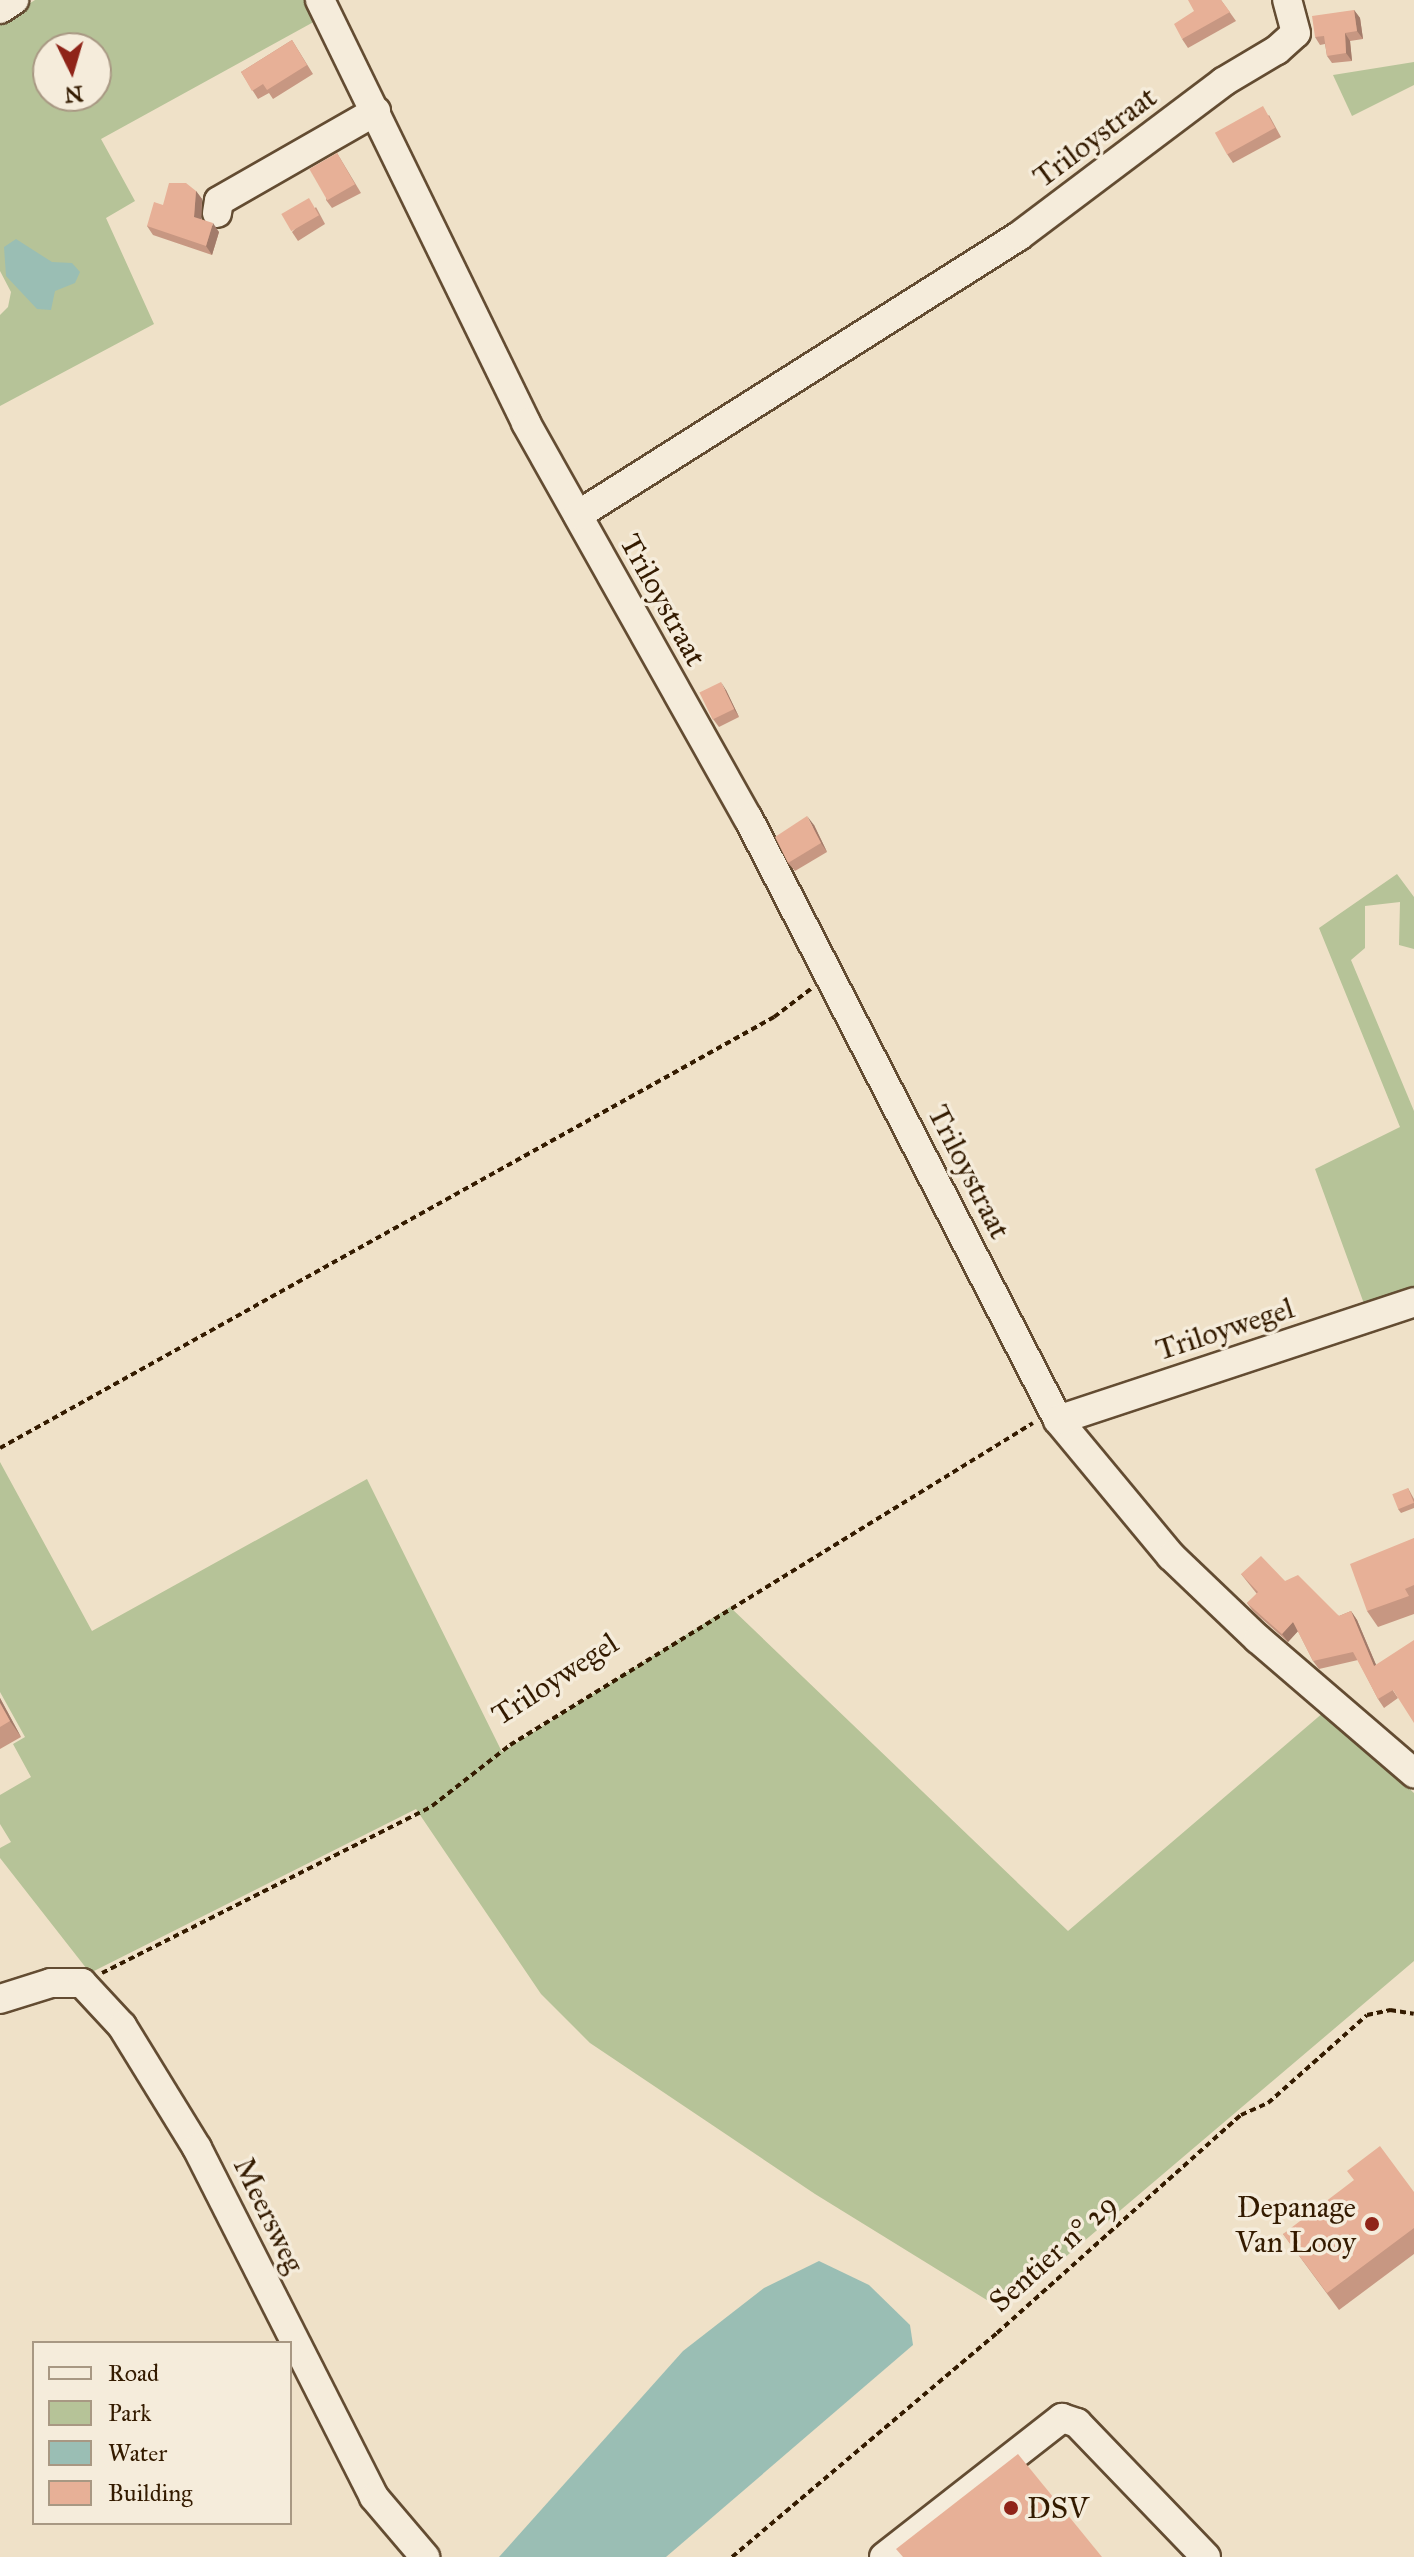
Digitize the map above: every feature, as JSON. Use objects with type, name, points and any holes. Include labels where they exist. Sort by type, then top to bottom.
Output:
[{"type":"street","points":[[0,9],[14,0]]},
{"type":"street","name":"Triloystraat","points":[[320,0],[526,423],[748,818],[1056,1416],[1171,1556],[1258,1639],[1414,1773]]},
{"type":"street","name":"Triloystraat","points":[[578,515],[1019,236],[1223,82],[1277,50],[1296,33],[1287,0]]},
{"type":"street","points":[[217,213],[219,201],[376,111]]},
{"type":"street","name":"Triloywegel","points":[[1056,1416],[1414,1302]]},
{"type":"street","points":[[0,1999],[51,1983],[82,1983]]},
{"type":"street","name":"Meersweg","points":[[82,1983],[122,2026],[197,2148],[374,2497],[425,2557]]},
{"type":"street","points":[[884,2557],[1062,2418],[1077,2423],[1206,2557]]},
{"type":"path","points":[[0,1448],[774,1017],[829,975]]},
{"type":"path","name":"Triloywegel","points":[[82,1983],[432,1806],[510,1745],[955,1467],[1056,1416]]},
{"type":"path","name":"Sentier n° 29","points":[[732,2557],[997,2333],[1241,2115],[1268,2103],[1367,2015],[1390,2010],[1414,2014]]},
{"type":"green space","points":[[35,0],[309,0],[319,19],[101,139],[135,201],[106,218],[154,324],[0,406],[0,315],[8,307],[11,292],[0,271],[0,22]]},
{"type":"green space","points":[[1414,62],[1414,85],[1352,116],[1333,75]]},
{"type":"green space","points":[[1397,874],[1414,897],[1414,949],[1399,945],[1400,902],[1365,906],[1365,948],[1351,960],[1414,1111],[1414,1295],[1367,1312],[1315,1169],[1400,1127],[1319,928]]},
{"type":"green space","points":[[0,1462],[92,1631],[367,1479],[502,1752],[730,1607],[1068,1931],[1324,1712],[1414,1793],[1414,1961],[1003,2310],[815,2194],[590,2043],[541,1994],[416,1809],[90,1973],[0,1858],[0,1848],[11,1842],[0,1824],[0,1795],[31,1777],[13,1744],[25,1737],[0,1692]]},
{"type":"water","points":[[16,239],[52,262],[72,263],[80,272],[75,283],[55,291],[51,310],[37,309],[6,276],[4,247]]},
{"type":"water","points":[[819,2261],[869,2285],[910,2325],[913,2345],[666,2557],[499,2557],[683,2351],[764,2288]]},
{"type":"building","points":[[1188,0],[1221,0],[1230,12],[1182,39],[1174,24],[1194,11]]},
{"type":"building","points":[[1354,10],[1357,31],[1345,33],[1346,53],[1327,56],[1324,36],[1315,37],[1312,16]]},
{"type":"building","points":[[292,40],[307,65],[267,90],[263,84],[252,91],[241,72]]},
{"type":"building","points":[[1263,106],[1275,128],[1227,155],[1215,133]]},
{"type":"building","points":[[337,153],[355,184],[327,200],[309,169]]},
{"type":"building","points":[[169,183],[186,183],[196,191],[194,217],[213,223],[206,246],[147,226],[154,202],[163,205]]},
{"type":"building","points":[[309,198],[319,215],[291,231],[281,214]]},
{"type":"building","points":[[721,682],[734,709],[713,719],[699,693]]},
{"type":"building","points":[[807,816],[821,843],[788,863],[775,837]]},
{"type":"building","points":[[1408,1488],[1414,1503],[1398,1509],[1392,1494]]},
{"type":"building","points":[[1414,1538],[1414,1585],[1405,1589],[1409,1596],[1367,1611],[1350,1564]]},
{"type":"building","points":[[1261,1556],[1285,1581],[1298,1575],[1339,1616],[1351,1611],[1374,1666],[1414,1640],[1414,1723],[1393,1690],[1378,1699],[1353,1652],[1313,1661],[1293,1622],[1282,1634],[1247,1603],[1258,1592],[1241,1574]]},
{"type":"building","points":[[0,1703],[10,1721],[0,1727]]},
{"type":"building","name":"Depanage Van Looy","points":[[1380,2146],[1414,2192],[1414,2228],[1327,2293],[1283,2234],[1354,2180],[1347,2171]]},
{"type":"building","name":"DSV","points":[[1018,2454],[1102,2557],[903,2557],[896,2549]]},
{"type":"place","name":"Depanage Van Looy","points":[[1372,2224]]},
{"type":"place","name":"DSV","points":[[1011,2508]]}]
